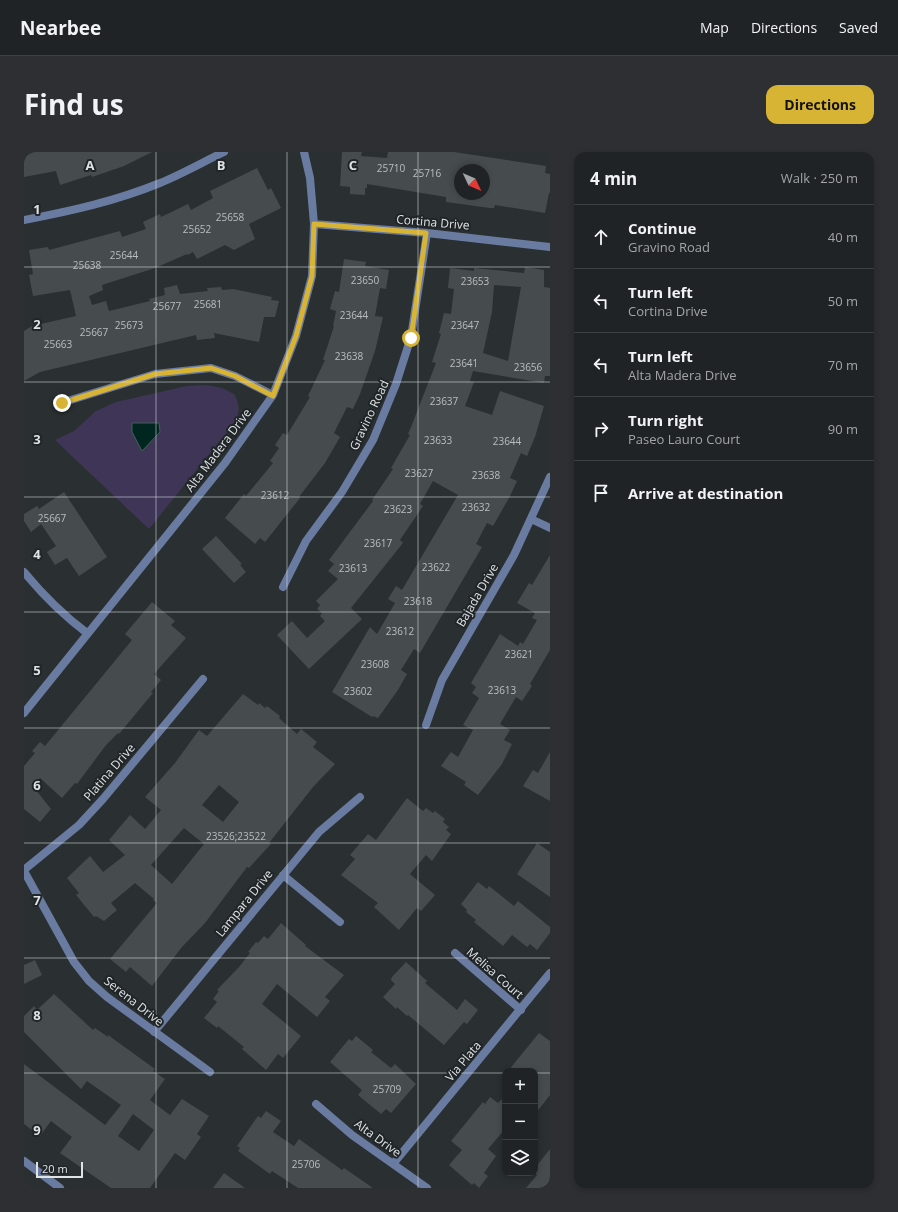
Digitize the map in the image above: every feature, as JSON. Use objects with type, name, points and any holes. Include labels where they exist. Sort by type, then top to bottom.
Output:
[{"type":"street","points":[[24,220],[86,208],[117,199],[161,183],[224,152]]},
{"type":"street","name":"Alta Madera Drive","points":[[24,713],[225,463],[273,396],[296,336],[312,276],[314,224],[310,178],[304,152]]},
{"type":"street","name":"Cortina Drive","points":[[314,224],[529,243],[550,247]]},
{"type":"street","name":"Gravino Road","points":[[283,587],[306,541],[342,492],[373,440],[396,384],[411,338],[426,233]]},
{"type":"street","points":[[62,403],[155,374],[211,368],[235,376],[273,396]]},
{"type":"street","name":"Bajada Drive","points":[[426,725],[442,680],[514,555],[550,477]]},
{"type":"street","points":[[531,519],[550,528]]},
{"type":"street","points":[[24,572],[42,593],[68,619],[87,634]]},
{"type":"street","name":"Platina Drive","points":[[24,870],[79,825],[103,799],[203,679]]},
{"type":"street","name":"Lampara Drive","points":[[154,1032],[319,832],[360,797]]},
{"type":"street","name":"Serena Drive","points":[[24,870],[74,962],[89,981],[107,997],[210,1072]]},
{"type":"street","points":[[283,875],[340,922]]},
{"type":"street","name":"Melisa Court","points":[[454,953],[521,1010]]},
{"type":"street","name":"Via Plata","points":[[393,1164],[550,973]]},
{"type":"street","name":"Alta Drive","points":[[316,1104],[352,1135],[427,1188]]},
{"type":"street","points":[[24,1161],[60,1188]]},
{"type":"shaded area","points":[[206,385],[222,388],[234,394],[239,408],[237,418],[149,529],[55,440],[74,431],[96,411],[116,402],[187,386]]},
{"type":"shaded area","points":[[132,423],[159,423],[160,432],[142,451],[132,432]]},
{"type":"building","points":[[24,152],[152,152],[124,166],[92,177],[91,175],[60,185],[56,171],[24,177]]},
{"type":"building","points":[[342,152],[362,152],[361,156],[387,158],[388,152],[454,152],[546,166],[545,173],[550,174],[550,193],[545,213],[495,205],[494,208],[490,208],[446,202],[446,197],[367,184],[367,188],[365,188],[365,195],[350,194],[350,187],[340,186]]},
{"type":"building","points":[[257,168],[268,190],[271,188],[281,208],[249,224],[255,239],[234,250],[225,245],[197,259],[193,252],[188,255],[187,254],[155,268],[102,285],[103,290],[89,296],[92,305],[106,301],[109,311],[150,301],[149,299],[165,295],[164,288],[177,285],[180,294],[208,291],[207,288],[221,287],[222,290],[233,289],[272,297],[271,300],[279,301],[275,317],[264,317],[259,342],[214,333],[215,338],[197,340],[196,335],[40,372],[24,381],[24,331],[32,326],[76,316],[70,290],[33,296],[29,275],[33,274],[29,250],[48,247],[49,250],[120,231],[122,237],[146,229],[143,222],[160,214],[161,217],[188,204],[191,210],[213,198],[210,191]]},
{"type":"building","points":[[344,259],[366,262],[365,266],[389,270],[386,289],[380,288],[375,316],[383,317],[375,351],[360,394],[353,409],[347,407],[334,433],[340,437],[325,463],[299,497],[300,498],[265,542],[260,538],[255,544],[225,518],[244,494],[246,496],[273,463],[270,461],[279,448],[275,445],[283,433],[287,435],[310,397],[308,396],[325,360],[323,360],[334,326],[336,311],[330,309],[335,291],[339,292]]},
{"type":"building","points":[[525,267],[544,270],[544,287],[550,288],[550,376],[545,376],[544,383],[473,371],[470,381],[474,382],[465,406],[492,415],[500,391],[544,406],[535,437],[527,456],[521,453],[510,478],[517,481],[510,496],[493,526],[487,523],[476,544],[482,547],[420,653],[414,649],[401,670],[407,674],[398,690],[378,718],[372,717],[332,692],[370,627],[377,634],[395,603],[388,599],[396,586],[402,590],[458,495],[433,481],[420,504],[423,506],[400,540],[403,543],[351,608],[362,619],[309,669],[277,635],[292,621],[307,638],[325,621],[320,616],[322,613],[317,609],[320,605],[316,601],[338,579],[328,571],[334,564],[329,560],[373,501],[372,500],[393,469],[391,468],[410,435],[408,434],[436,363],[432,362],[441,334],[439,333],[444,313],[451,314],[454,289],[448,288],[450,268],[474,271],[474,268],[524,273]],"holes":[[[494,285],[521,287],[508,361],[483,353],[492,312]]]},
{"type":"building","points":[[64,492],[107,557],[79,576],[67,558],[55,565],[47,552],[56,546],[41,524],[31,532],[24,521],[24,514],[37,506],[39,509]]},
{"type":"building","points":[[216,536],[242,564],[240,565],[246,572],[234,583],[202,549]]},
{"type":"building","points":[[550,555],[550,650],[530,684],[532,686],[522,701],[516,697],[500,724],[510,730],[504,740],[512,744],[502,764],[478,795],[464,785],[466,782],[441,766],[451,752],[458,757],[473,730],[463,725],[479,698],[472,693],[476,687],[471,683],[500,634],[518,646],[520,642],[523,644],[537,620],[532,618],[535,613],[517,603],[529,583],[532,585]]},
{"type":"building","points":[[152,602],[175,621],[171,625],[186,638],[154,674],[161,680],[151,692],[153,693],[119,734],[118,733],[106,745],[77,784],[75,783],[62,798],[40,778],[32,785],[51,809],[40,822],[24,809],[24,766],[35,753],[32,751],[40,742],[45,746],[132,640],[125,634]]},
{"type":"building","points":[[243,694],[258,705],[259,703],[265,708],[267,706],[280,716],[279,718],[297,734],[301,729],[317,742],[313,747],[335,764],[313,787],[269,843],[271,844],[249,868],[247,867],[205,923],[182,947],[152,986],[130,967],[126,972],[110,959],[157,903],[153,900],[154,899],[135,883],[111,903],[117,910],[104,921],[96,916],[94,917],[76,895],[79,893],[67,878],[90,856],[103,872],[125,855],[109,840],[130,815],[145,829],[161,810],[145,797],[175,763],[199,730],[207,736]],"holes":[[[219,785],[239,802],[223,822],[202,805]],[[184,828],[204,844],[172,884],[151,865]]]},
{"type":"building","points":[[550,752],[550,801],[523,786],[533,770],[538,773]]},
{"type":"building","points":[[407,798],[423,811],[426,808],[433,813],[435,811],[445,819],[443,822],[449,827],[446,830],[451,834],[432,861],[426,855],[410,874],[435,895],[421,911],[417,908],[399,930],[374,907],[378,903],[341,875],[355,859],[350,855],[368,834],[376,840]]},
{"type":"building","points":[[537,843],[550,852],[550,897],[517,874]]},
{"type":"building","points":[[478,882],[487,889],[489,886],[514,906],[518,901],[550,927],[550,933],[537,950],[530,944],[527,947],[512,935],[503,946],[474,922],[476,920],[466,912],[467,910],[461,904]]},
{"type":"building","points":[[281,923],[306,945],[305,946],[344,975],[325,997],[330,1001],[317,1017],[277,984],[262,1004],[301,1036],[283,1058],[278,1054],[266,1070],[242,1049],[244,1047],[218,1026],[217,1028],[204,1018],[217,1002],[213,999],[219,991],[217,990],[239,967],[250,953],[248,952],[256,942],[258,943],[264,936],[268,939]]},
{"type":"building","points":[[35,960],[42,975],[24,984],[24,965]]},
{"type":"building","points":[[406,962],[427,981],[425,983],[457,1010],[465,999],[478,1010],[467,1024],[464,1022],[444,1045],[408,1015],[407,1016],[397,1007],[396,1009],[383,997],[395,984],[391,980],[392,977]]},
{"type":"building","points":[[54,994],[93,1030],[95,1028],[108,1037],[108,1035],[155,1069],[153,1071],[165,1079],[150,1100],[170,1115],[182,1099],[209,1116],[197,1134],[201,1137],[185,1160],[175,1153],[150,1188],[111,1188],[60,1153],[72,1137],[51,1121],[40,1136],[24,1124],[24,1064],[105,1125],[121,1105],[87,1081],[81,1089],[24,1032],[24,1016],[34,1006],[37,1010]],"holes":[[[133,1114],[154,1130],[139,1151],[118,1136]]]},
{"type":"building","points":[[539,1033],[550,1041],[550,1095],[538,1110],[538,1068],[510,1068]]},
{"type":"building","points":[[356,1036],[373,1050],[371,1052],[391,1068],[395,1064],[416,1084],[391,1113],[386,1109],[381,1114],[358,1095],[362,1090],[330,1062],[349,1039],[352,1041]]},
{"type":"building","points":[[490,1097],[498,1103],[502,1099],[502,1133],[488,1149],[496,1156],[484,1173],[488,1176],[479,1188],[474,1183],[472,1185],[449,1165],[462,1150],[451,1141],[483,1102],[485,1104]]},
{"type":"building","points":[[266,1111],[281,1121],[273,1132],[294,1146],[299,1139],[342,1170],[344,1168],[373,1188],[298,1188],[272,1171],[270,1174],[238,1151],[240,1148],[237,1146],[258,1116],[261,1118]]},
{"type":"building","points":[[550,1149],[550,1188],[526,1188],[536,1176],[538,1176],[538,1164]]},
{"type":"building","points":[[224,1173],[245,1188],[213,1188]]},
{"type":"route","points":[[62,403],[155,374],[211,368],[235,376],[273,396],[296,336],[312,276],[314,224],[426,233],[411,338]]}]
